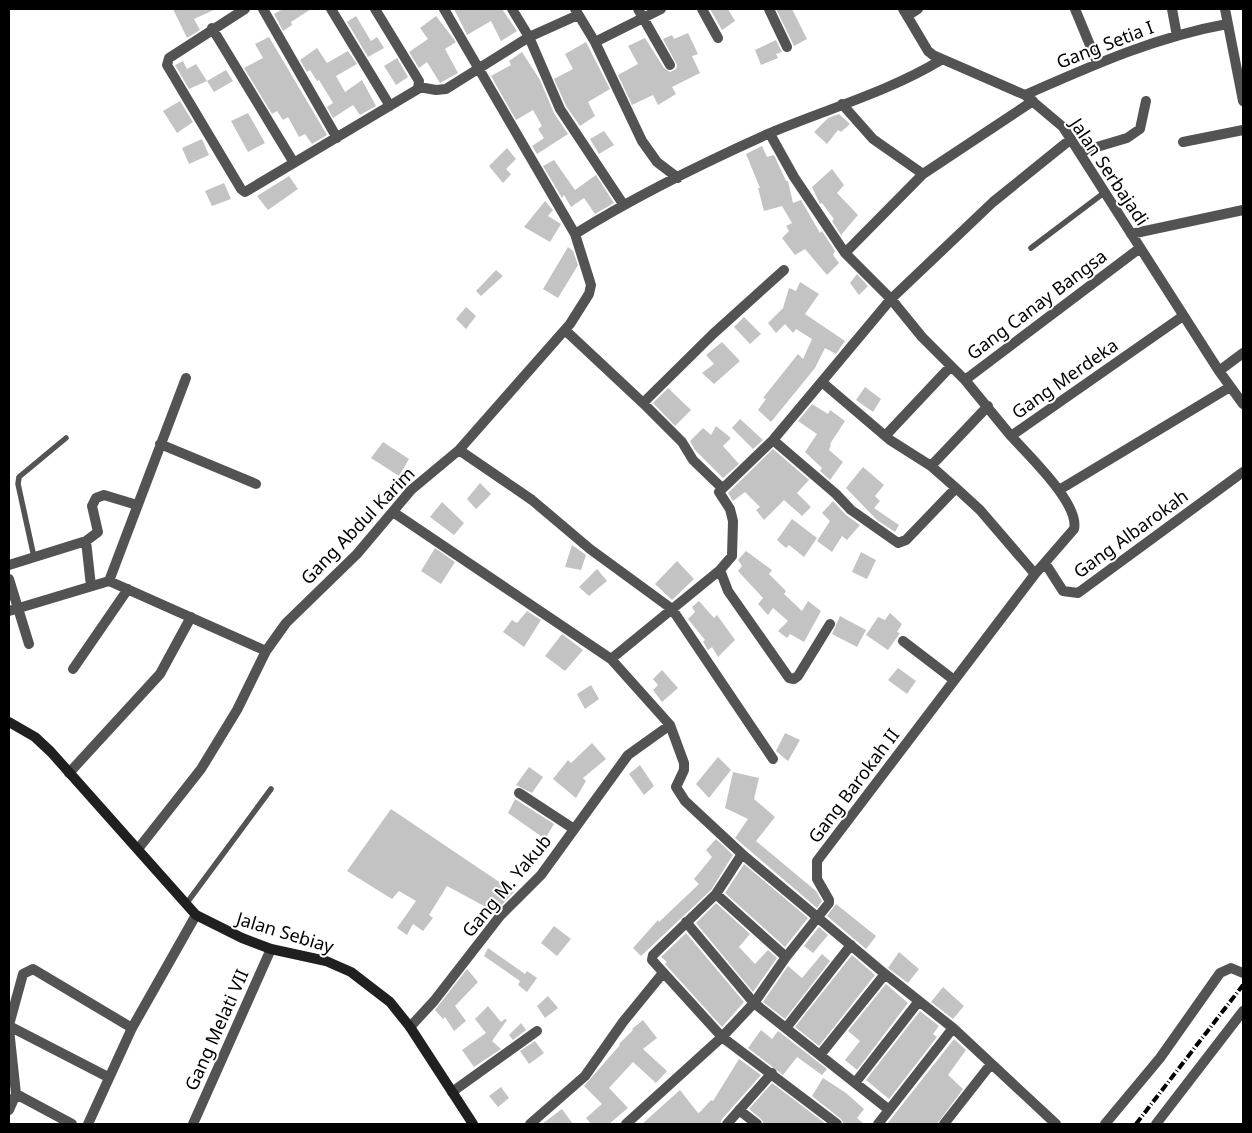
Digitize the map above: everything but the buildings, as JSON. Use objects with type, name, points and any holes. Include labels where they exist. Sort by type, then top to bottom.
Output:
[{"type":"street","points":[[245,9],[212,28],[169,58],[167,65],[226,165],[241,189],[245,192],[390,106],[419,86]]},
{"type":"street","points":[[263,9],[337,138]]},
{"type":"street","points":[[331,9],[390,106]]},
{"type":"street","points":[[375,9],[419,81],[419,86]]},
{"type":"street","name":"Gang Abdul Karim","points":[[138,848],[201,769],[237,710],[266,651],[286,624],[357,554],[411,490],[459,450],[565,330],[589,294],[591,285],[575,234],[444,9]]},
{"type":"street","points":[[512,9],[529,37],[560,109],[623,204]]},
{"type":"street","points":[[595,42],[641,13],[661,9]]},
{"type":"street","points":[[702,9],[718,38]]},
{"type":"street","points":[[769,9],[788,47]]},
{"type":"street","points":[[905,12],[918,9]]},
{"type":"street","points":[[1075,9],[1097,62]]},
{"type":"street","points":[[1172,9],[1177,36]]},
{"type":"street","points":[[1225,9],[1243,101]]},
{"type":"street","points":[[419,86],[426,89],[446,89],[529,37],[576,12],[595,42],[642,141],[657,162],[678,178]]},
{"type":"street","name":"Jalan Serbajadi","points":[[905,12],[928,51],[941,60],[1029,98],[1062,127],[1080,152],[1219,371],[1243,404]]},
{"type":"street","points":[[641,13],[670,65]]},
{"type":"street","name":"Gang Setia I","points":[[845,253],[923,174],[1029,98],[1097,62],[1177,36],[1227,24]]},
{"type":"street","points":[[212,28],[294,163]]},
{"type":"street","points":[[575,234],[623,204],[770,134],[894,84],[941,60]]},
{"type":"street","points":[[1080,152],[1127,138],[1140,129],[1146,101]]},
{"type":"street","points":[[842,104],[872,139],[923,174]]},
{"type":"street","points":[[1183,142],[1243,130]]},
{"type":"street","points":[[770,134],[799,184],[845,253],[891,300],[922,337],[965,380]]},
{"type":"street","points":[[611,659],[720,570],[732,556],[733,521],[730,509],[718,492],[773,440],[891,300],[993,202],[1071,139]]},
{"type":"street","points":[[1131,234],[1243,210]]},
{"type":"street","name":"Gang Canay Bangsa","points":[[1011,436],[965,380],[1140,248]]},
{"type":"street","points":[[643,403],[712,334],[784,270]]},
{"type":"street","name":"Gang Merdeka","points":[[1074,529],[1074,516],[1059,490],[1011,436],[1184,316]]},
{"type":"street","points":[[565,330],[682,442],[693,460],[722,488]]},
{"type":"street","points":[[1219,371],[1243,353]]},
{"type":"street","points":[[886,436],[951,366]]},
{"type":"street","points":[[109,581],[186,378]]},
{"type":"street","points":[[823,383],[886,436],[931,466],[956,488],[980,510],[1035,574]]},
{"type":"street","points":[[1059,490],[1230,387]]},
{"type":"street","points":[[931,466],[988,406]]},
{"type":"street","points":[[773,440],[852,510],[898,543],[906,540],[956,488]]},
{"type":"street","points":[[160,444],[256,484]]},
{"type":"street","points":[[459,450],[532,500],[590,549],[672,609],[773,759]]},
{"type":"street","name":"Gang Albarokah","points":[[1045,562],[1063,591],[1078,593],[1243,472]]},
{"type":"street","points":[[9,565],[95,537],[98,532],[92,506],[96,498],[104,495],[137,505]]},
{"type":"street","points":[[392,512],[611,659],[670,725],[684,763],[684,770],[676,783],[677,790],[685,800],[742,854],[885,974],[953,1028],[1051,1123]]},
{"type":"street","name":"Gang Barokah II","points":[[626,1124],[722,1037],[754,1003],[786,958],[829,904],[829,900],[818,879],[817,861],[1035,574],[1074,529]]},
{"type":"street","points":[[86,541],[92,586]]},
{"type":"street","points":[[720,570],[728,591],[789,678],[794,679],[798,676],[830,624]]},
{"type":"street","points":[[9,579],[13,609],[29,644]]},
{"type":"street","points":[[13,609],[109,581],[266,651]]},
{"type":"street","points":[[73,669],[128,589]]},
{"type":"street","points":[[69,773],[160,674],[191,617]]},
{"type":"street","points":[[903,640],[954,680]]},
{"type":"street","name":"Jalan Sebiay","points":[[9,722],[35,737],[138,848],[196,915],[242,938],[271,949],[326,961],[351,972],[390,1002],[410,1027],[473,1124]]},
{"type":"street","name":"Gang M. Yakub","points":[[410,1027],[434,1001],[500,916],[541,875],[628,755],[670,725]]},
{"type":"street","points":[[519,793],[574,829]]},
{"type":"street","points":[[742,854],[716,894],[652,955],[652,960],[722,1037],[838,1124]]},
{"type":"street","points":[[716,894],[786,958]]},
{"type":"street","points":[[88,1124],[132,1028],[196,915]]},
{"type":"street","points":[[686,922],[754,1003],[888,1109]]},
{"type":"street","points":[[786,1028],[851,945]]},
{"type":"street","name":"Gang Melati VII","points":[[193,1124],[271,949]]},
{"type":"street","points":[[1105,1124],[1160,1058],[1220,973],[1231,968],[1243,973]]},
{"type":"street","points":[[9,1110],[16,1094],[9,1027],[24,974],[33,969],[132,1028]]},
{"type":"street","points":[[530,1124],[585,1076],[623,1022],[663,973]]},
{"type":"street","points":[[820,1055],[885,974]]},
{"type":"street","points":[[855,1083],[919,1001]]},
{"type":"street","points":[[1156,1124],[1243,1011]]},
{"type":"street","points":[[9,1027],[108,1077]]},
{"type":"street","points":[[878,1124],[953,1028]]},
{"type":"street","points":[[452,1092],[537,1031]]},
{"type":"street","points":[[944,1124],[992,1064]]},
{"type":"street","points":[[727,1124],[772,1073]]},
{"type":"street","points":[[16,1094],[72,1124]]},
{"type":"street","points":[[739,1110],[757,1124]]},
{"type":"lane","points":[[1031,248],[1105,192]]},
{"type":"lane","points":[[34,557],[18,484],[19,478],[66,438]]},
{"type":"lane","points":[[186,904],[271,789]]},
{"type":"railway","points":[[1136,1124],[1243,985]]}]
